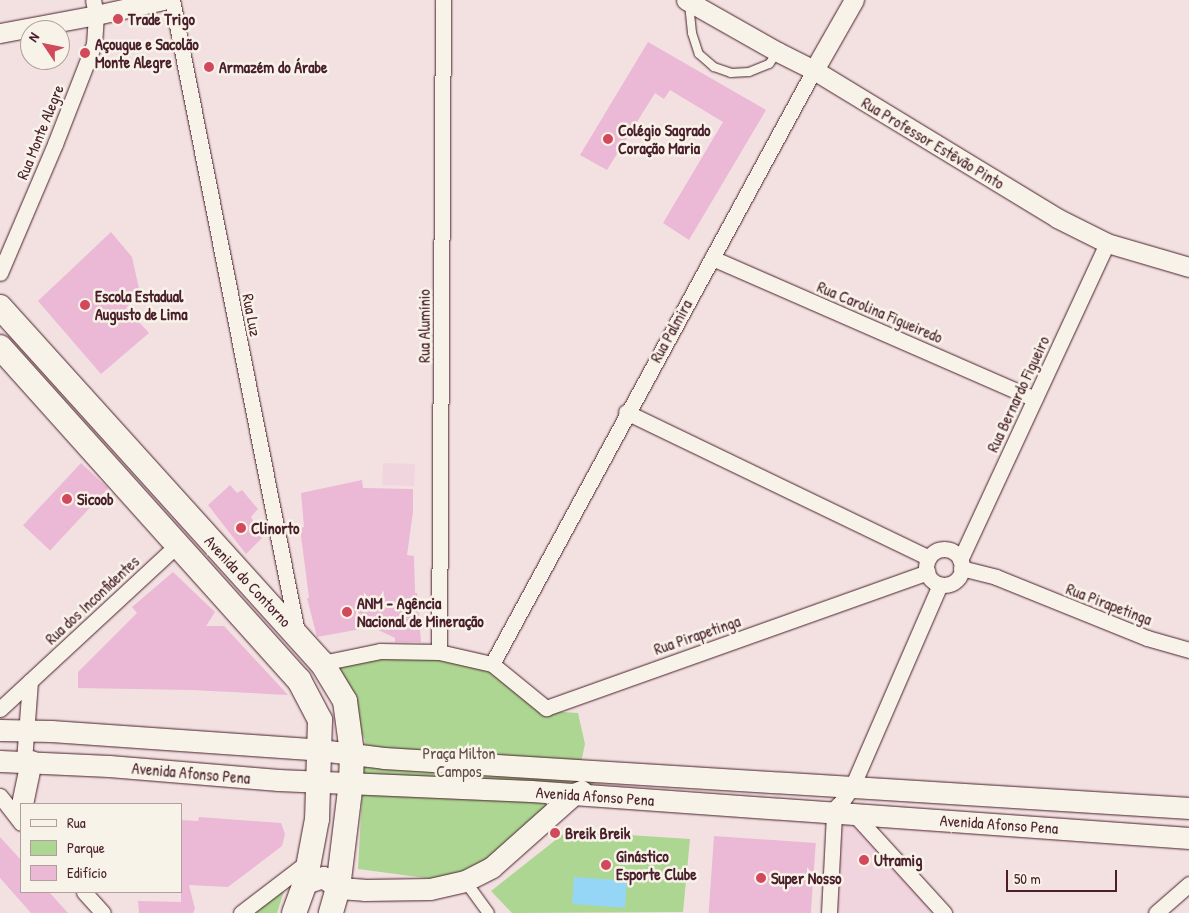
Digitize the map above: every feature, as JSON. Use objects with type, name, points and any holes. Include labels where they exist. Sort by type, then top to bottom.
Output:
[{"type":"main road","name":"Avenida do Contorno","points":[[0,307],[322,663],[345,701],[352,753],[351,782],[338,888],[331,913]]},
{"type":"main road","name":"Avenida do Contorno","points":[[0,348],[299,680],[320,720],[317,819],[307,872],[294,913]]},
{"type":"main road","name":"Avenida Afonso Pena","points":[[0,730],[320,750],[384,758],[623,774],[1189,808]]},
{"type":"main road","name":"Avenida Afonso Pena","points":[[0,761],[28,761],[319,782],[351,782],[574,794],[1189,838]]},
{"type":"main road","points":[[22,803],[28,761]]},
{"type":"main road","points":[[307,872],[323,877],[338,888],[364,890],[430,889],[465,881],[492,867],[574,794],[623,774]]},
{"type":"street","points":[[0,33],[94,8],[163,0]]},
{"type":"street","name":"Rua Luz","points":[[172,0],[298,636]]},
{"type":"street","name":"Rua Alumínio","points":[[439,652],[444,0]]},
{"type":"street","name":"Rua Palmira","points":[[492,664],[626,412],[854,0]]},
{"type":"street","name":"Rua Professor Estêvão Pinto","points":[[687,1],[814,70],[1057,218],[1107,243],[1189,267]]},
{"type":"street","name":"Rua Monte Alegre","points":[[0,273],[55,144],[94,44],[94,8]]},
{"type":"street","name":"Rua Bernardo Figueiro","points":[[961,564],[1107,243]]},
{"type":"street","name":"Rua Carolina Figueiredo","points":[[712,258],[1035,399]]},
{"type":"street","points":[[626,412],[928,565],[932,580],[940,585],[955,581],[961,564],[955,554],[947,550],[939,550],[928,565]]},
{"type":"street","name":"Rua dos Inconfidentes","points":[[0,709],[177,544]]},
{"type":"street","name":"Rua Pirapetinga","points":[[961,564],[1147,638],[1189,650]]},
{"type":"street","name":"Rua Pirapetinga","points":[[492,664],[546,708],[928,565]]},
{"type":"street","points":[[829,913],[839,814],[843,800],[852,787],[940,585]]},
{"type":"street","points":[[322,663],[380,651],[439,652],[492,664]]},
{"type":"street","points":[[28,761],[26,731],[30,681]]},
{"type":"street","points":[[0,796],[20,813]]},
{"type":"street","points":[[839,814],[944,913]]},
{"type":"street","points":[[241,913],[307,872]]},
{"type":"street","points":[[465,881],[488,913]]},
{"type":"street","points":[[1156,913],[1189,884]]},
{"type":"street","points":[[85,893],[103,913]]},
{"type":"lane","points":[[687,1],[692,33],[699,54],[714,67],[731,73],[749,72],[769,64],[778,52]]},
{"type":"shaded area","points":[[383,463],[415,464],[414,486],[382,485]]},
{"type":"shaded area","name":"Utramig","points":[[834,814],[854,814],[935,913],[829,913]]},
{"type":"green space","name":"Praça Milton Campos","points":[[379,653],[491,666],[546,711],[578,713],[585,744],[581,763],[622,765],[536,822],[490,861],[464,872],[433,879],[358,869],[365,740],[330,666]]},
{"type":"green space","name":"Ginástico Esporte Clube","points":[[567,831],[690,839],[683,912],[512,913],[491,891]]},
{"type":"green space","points":[[287,882],[277,913],[249,913]]},
{"type":"water","points":[[574,877],[627,881],[625,908],[572,904]]},
{"type":"building","name":"Colégio Sagrado Coração Maria","points":[[648,42],[766,110],[689,240],[663,223],[723,122],[670,90],[664,99],[655,93],[607,170],[580,155]]},
{"type":"building","name":"Escola Estadual Augusto de Lima","points":[[111,232],[132,257],[140,293],[126,308],[149,333],[101,374],[38,301]]},
{"type":"building","points":[[81,463],[108,488],[50,550],[23,525]]},
{"type":"building","points":[[362,480],[363,488],[413,489],[413,512],[407,555],[414,556],[415,593],[417,593],[421,642],[395,642],[395,638],[372,627],[317,637],[307,598],[309,598],[300,528],[304,527],[301,493]]},
{"type":"building","name":"Clinorto","points":[[230,485],[237,493],[242,490],[258,509],[251,517],[262,538],[246,554],[208,505]]},
{"type":"building","points":[[173,572],[215,612],[206,626],[224,626],[288,695],[191,690],[78,688],[78,672],[137,613],[132,607]]},
{"type":"building","points":[[199,817],[281,823],[285,834],[282,846],[228,887],[189,885],[195,909],[193,913],[139,913],[138,901],[181,902],[182,820],[198,821]]},
{"type":"building","name":"Super Nosso","points":[[714,836],[816,843],[811,913],[709,913]]},
{"type":"building","points":[[0,837],[20,859],[20,893],[50,893],[68,913],[31,913],[0,878]]},
{"type":"place","name":"Trade Trigo","points":[[118,19]]},
{"type":"place","name":"Açougue e Sacolão Monte Alegre","points":[[85,53]]},
{"type":"place","name":"Armazém do Árabe","points":[[209,67]]},
{"type":"place","name":"Colégio Sagrado Coração Maria","points":[[608,139]]},
{"type":"place","name":"Escola Estadual Augusto de Lima","points":[[85,305]]},
{"type":"place","name":"Sicoob","points":[[67,499]]},
{"type":"place","name":"Clinorto","points":[[241,528]]},
{"type":"place","name":"ANM - Agência Nacional de Mineração","points":[[347,612]]},
{"type":"place","name":"Breik Breik","points":[[555,833]]},
{"type":"place","name":"Utramig","points":[[864,860]]},
{"type":"place","name":"Ginástico Esporte Clube","points":[[606,865]]},
{"type":"place","name":"Super Nosso","points":[[761,878]]}]
